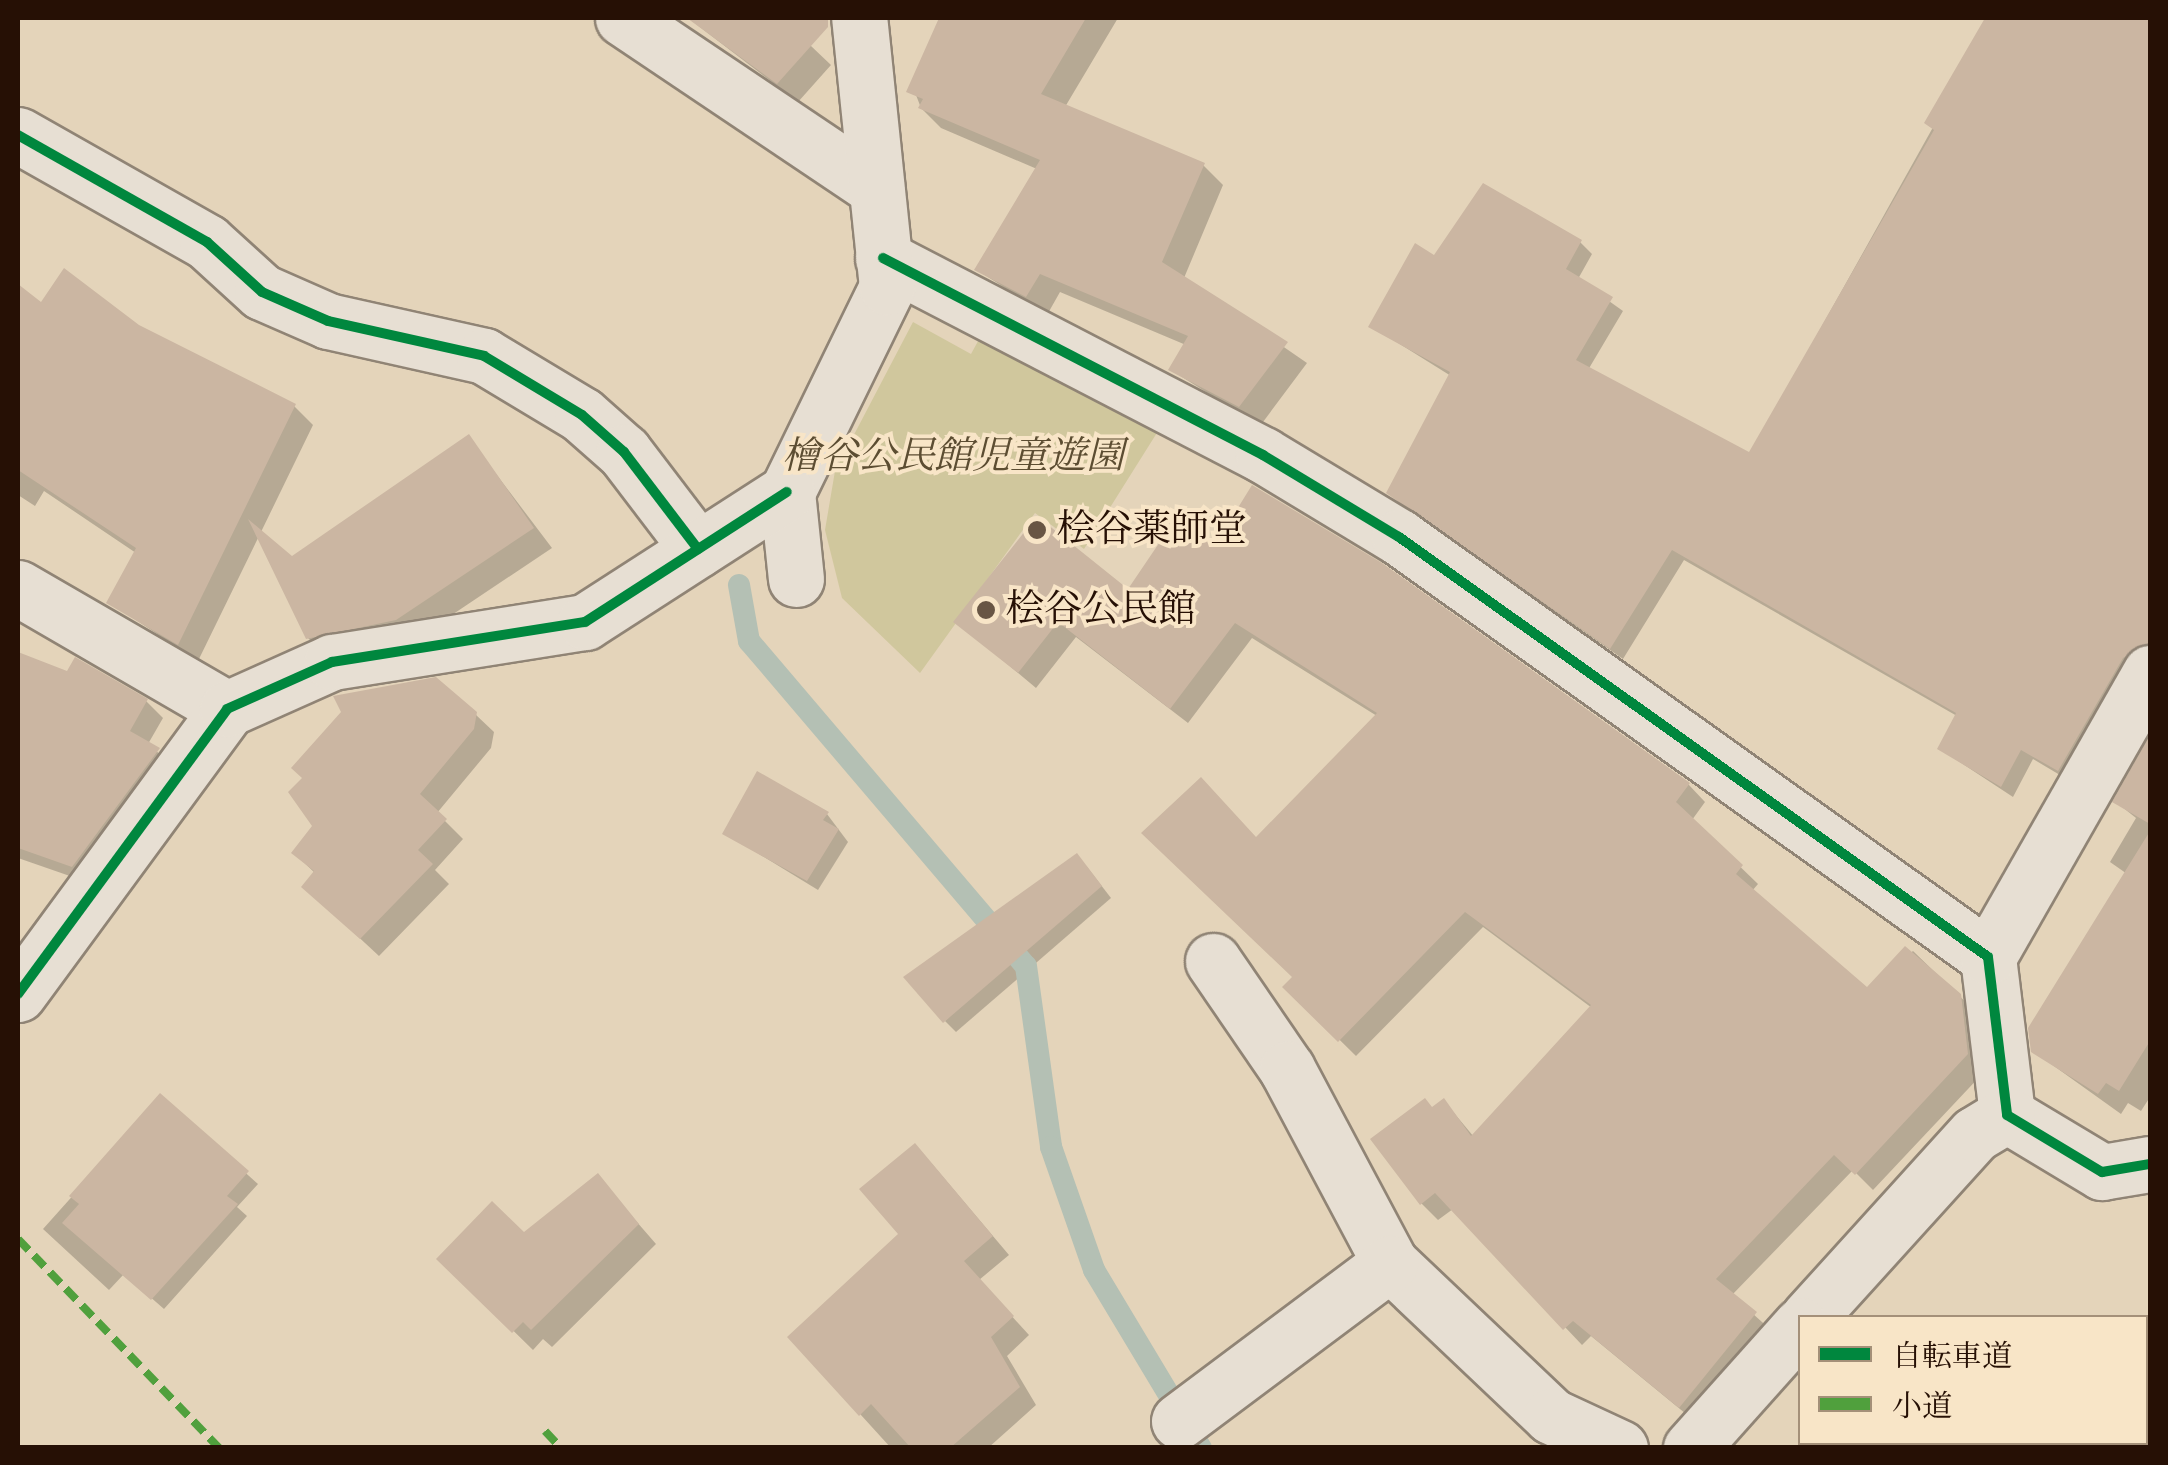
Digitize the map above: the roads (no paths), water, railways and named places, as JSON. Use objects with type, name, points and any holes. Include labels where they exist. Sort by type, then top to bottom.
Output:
[{"type":"street","points":[[623,18],[876,188]]},
{"type":"street","points":[[18,994],[227,709],[332,662],[554,633],[787,492],[887,287],[859,18]]},
{"type":"street","points":[[18,135],[207,242],[262,292],[328,321],[484,356],[566,405],[624,452],[698,548]]},
{"type":"street","points":[[884,258],[1262,455],[1399,537],[1988,957]]},
{"type":"street","points":[[787,492],[796,579]]},
{"type":"street","points":[[18,588],[227,709]]},
{"type":"street","points":[[2006,1115],[1988,957],[2150,673]]},
{"type":"street","points":[[1213,961],[1287,1070],[1390,1263],[1552,1416],[1620,1448]]},
{"type":"street","points":[[2006,1115],[2102,1172],[2150,1164]]},
{"type":"street","points":[[1811,1315],[1974,1134],[2006,1115]]},
{"type":"street","points":[[1179,1421],[1390,1263]]},
{"type":"street","points":[[1691,1448],[1798,1328]]},
{"type":"waterway","points":[[739,585],[749,641],[1026,966],[1051,1147],[1094,1270],[1201,1448]]},
{"type":"place","name":"桧谷薬師堂","points":[[1037,530]]},
{"type":"place","name":"桧谷公民館","points":[[986,610]]},
{"type":"park label","name":"檜谷公民館児童遊園","points":[[953,457]]}]
